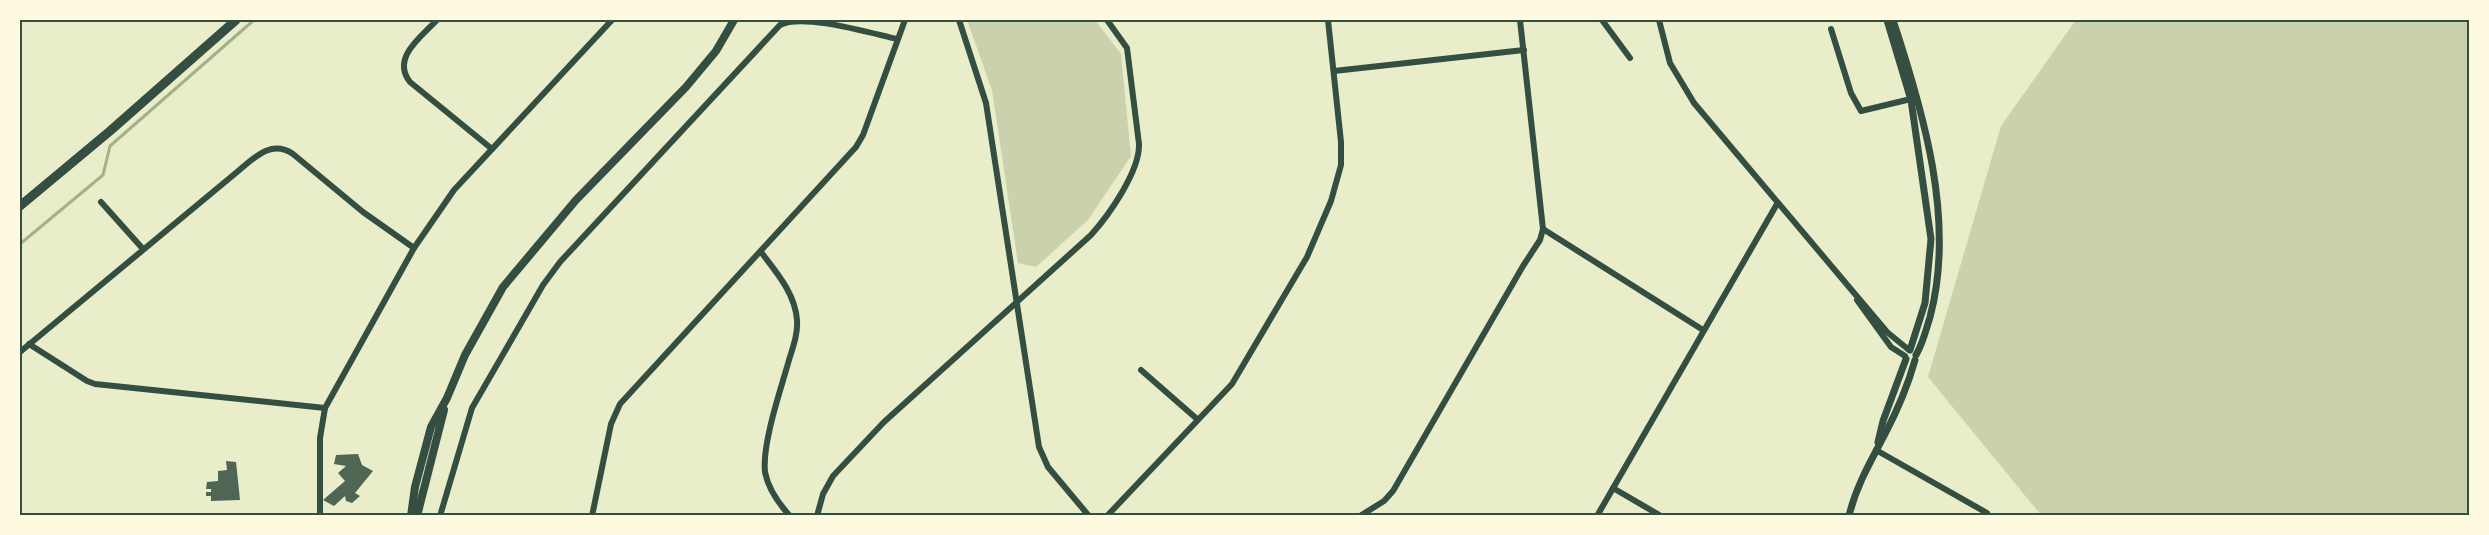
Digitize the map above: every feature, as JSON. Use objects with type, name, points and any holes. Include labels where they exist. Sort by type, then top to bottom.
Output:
[{"type":"main road","points":[[20,206],[110,131],[236,20]]},
{"type":"main road","points":[[411,516],[428,435],[465,356],[503,287],[576,200],[686,87],[716,51],[734,20]]},
{"type":"main road","points":[[417,516],[447,398]]},
{"type":"street","points":[[437,20],[409,50],[404,59],[405,76],[492,148]]},
{"type":"street","points":[[320,516],[320,438],[325,408],[414,248],[445,201],[612,20]]},
{"type":"street","points":[[440,516],[472,408],[543,285],[560,262],[750,56],[780,25],[788,20],[805,20],[897,39]]},
{"type":"street","points":[[592,516],[609,430],[620,404],[856,147],[863,135],[905,20]]},
{"type":"street","points":[[959,20],[986,103],[1042,455],[1048,467],[1089,516]]},
{"type":"street","points":[[817,516],[823,494],[833,476],[899,408],[1097,229],[1130,175],[1139,154],[1127,48],[1107,20]]},
{"type":"street","points":[[1107,516],[1232,384],[1307,256],[1340,175],[1342,152],[1328,20]]},
{"type":"street","points":[[1360,516],[1384,501],[1393,491],[1540,240],[1543,229],[1521,20]]},
{"type":"street","points":[[1602,20],[1630,58]]},
{"type":"street","points":[[1659,20],[1670,63],[1694,103],[1854,294],[1863,311],[1891,347],[1910,355]]},
{"type":"street","points":[[1887,20],[1915,98]]},
{"type":"street","points":[[1849,516],[1854,497],[1877,447],[1883,421],[1910,355],[1925,303],[1931,239],[1915,98],[1893,20]]},
{"type":"street","points":[[1831,29],[1858,109],[1864,111],[1915,98]]},
{"type":"street","points":[[1334,71],[1524,50]]},
{"type":"street","points":[[20,352],[263,151],[276,147],[286,149],[293,154],[363,212],[414,248]]},
{"type":"street","points":[[101,202],[143,249]]},
{"type":"street","points":[[1597,516],[1777,204]]},
{"type":"street","points":[[1543,229],[1703,330]]},
{"type":"street","points":[[761,252],[783,282],[794,304],[797,318],[797,332],[778,399],[765,464],[769,484],[777,500],[790,516]]},
{"type":"street","points":[[29,344],[95,384],[325,408]]},
{"type":"street","points":[[1141,370],[1197,419]]},
{"type":"street","points":[[1877,447],[1988,513]]},
{"type":"street","points":[[1613,488],[1661,516]]},
{"type":"green space","points":[[967,20],[1095,20],[1121,54],[1131,156],[1088,220],[1036,267],[1018,263],[992,90]]},
{"type":"green space","points":[[2076,20],[2469,20],[2469,515],[2041,515],[1928,377],[2001,126]]},
{"type":"building","points":[[358,454],[362,465],[373,471],[355,493],[360,496],[352,503],[346,501],[345,496],[334,506],[323,500],[345,481],[338,473],[346,466],[334,464],[336,455]]},
{"type":"building","points":[[226,461],[236,462],[240,500],[211,501],[211,496],[206,496],[206,492],[211,492],[211,489],[206,489],[207,482],[218,481],[218,471],[227,470]]},
{"type":"waterway","points":[[20,244],[103,175],[110,146],[254,20]]}]
